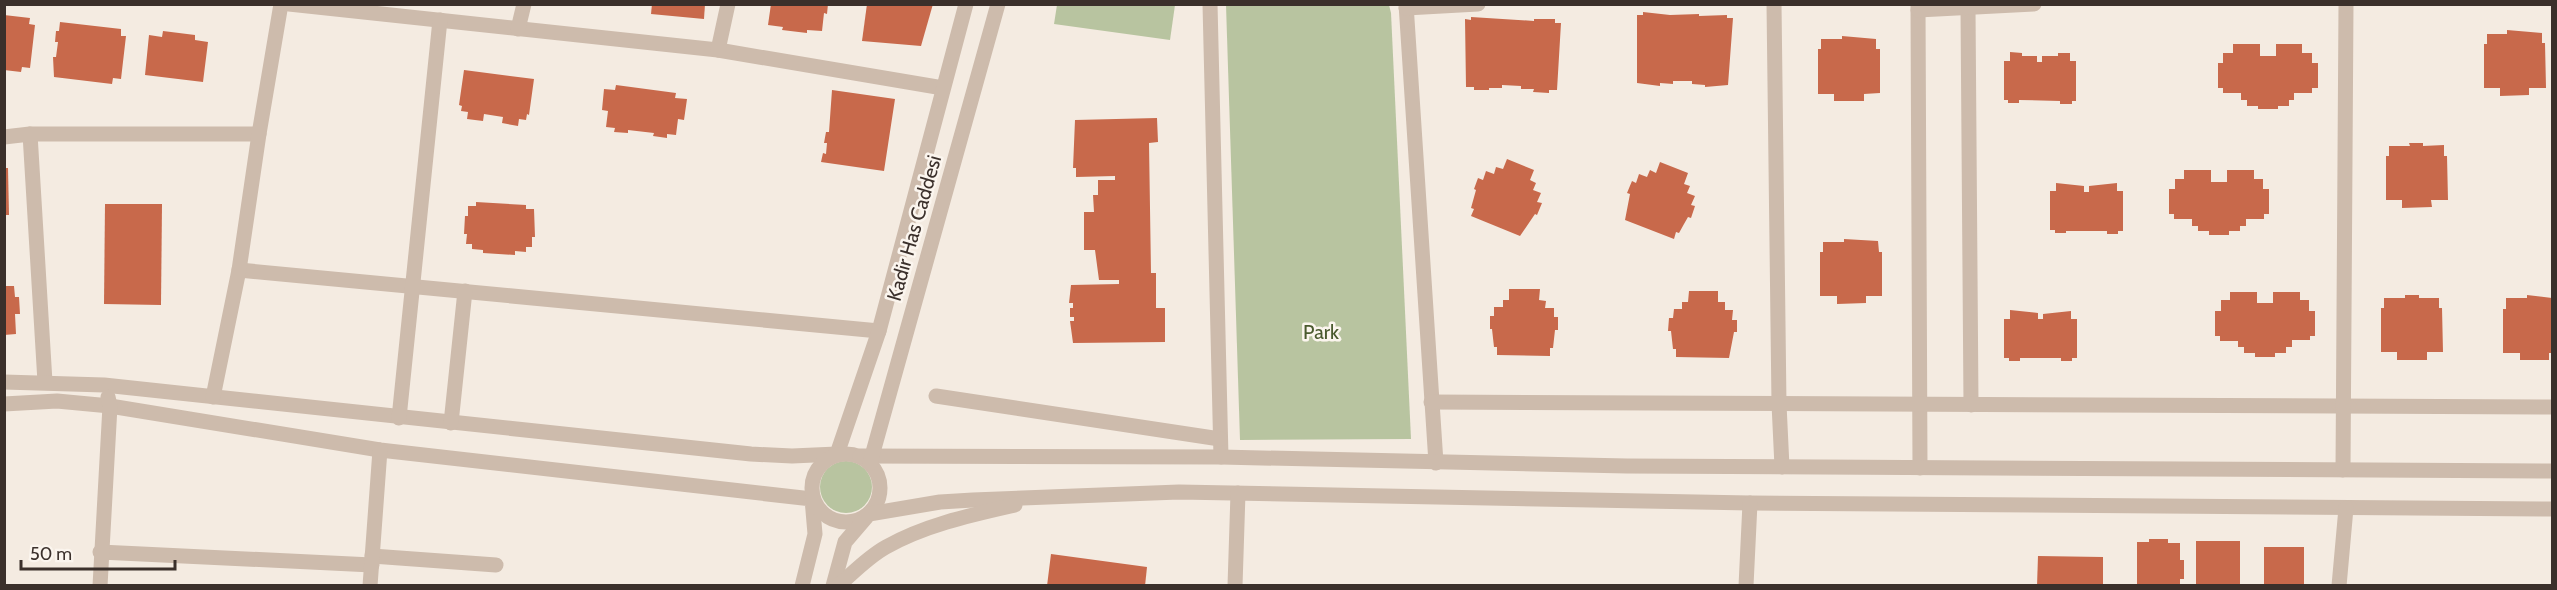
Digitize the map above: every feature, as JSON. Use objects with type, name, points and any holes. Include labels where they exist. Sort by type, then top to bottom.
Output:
[{"type":"street","points":[[213,397],[239,270],[281,4]]},
{"type":"street","points":[[289,4],[718,50],[943,88]]},
{"type":"street","points":[[518,29],[524,4]]},
{"type":"street","points":[[718,50],[728,4]]},
{"type":"street","name":"Kadir Has Caddesi","points":[[837,454],[879,331],[966,4]]},
{"type":"street","name":"Kadir Has Caddesi","points":[[867,458],[998,4]]},
{"type":"street","points":[[1210,4],[1221,458]]},
{"type":"street","points":[[1436,463],[1406,6],[1479,4]]},
{"type":"street","points":[[1774,4],[1779,404],[1782,467]]},
{"type":"street","points":[[1920,468],[1918,7],[1968,8],[2034,4]]},
{"type":"street","points":[[2343,470],[2346,4]]},
{"type":"street","points":[[1968,8],[1971,405]]},
{"type":"street","points":[[399,418],[440,21]]},
{"type":"street","points":[[4,137],[30,134],[259,134]]},
{"type":"street","points":[[30,134],[45,382]]},
{"type":"street","points":[[239,270],[879,331]]},
{"type":"street","points":[[451,423],[465,291]]},
{"type":"street","points":[[4,382],[104,385],[399,418],[751,454],[792,456],[849,453],[867,458],[1221,458],[1782,467],[2553,471]]},
{"type":"street","points":[[100,585],[100,552],[110,406],[104,385]]},
{"type":"street","points":[[936,396],[1220,439]]},
{"type":"street","points":[[4,404],[57,401],[110,406],[380,450],[812,499],[827,517],[838,521],[859,520],[869,514],[940,502],[1179,492],[1750,503],[2553,509]]},
{"type":"street","points":[[1431,402],[2553,407]]},
{"type":"street","points":[[370,585],[380,450]]},
{"type":"street","points":[[802,585],[815,534],[813,478],[826,459],[837,454]]},
{"type":"street","points":[[833,585],[849,536],[869,514],[880,495],[877,472],[867,458]]},
{"type":"street","points":[[1235,585],[1238,493]]},
{"type":"street","points":[[838,585],[885,548],[912,534],[956,519],[1054,496]]},
{"type":"street","points":[[1746,585],[1750,503]]},
{"type":"street","points":[[2339,585],[2346,508]]},
{"type":"street","points":[[100,552],[496,566]]},
{"type":"green space","points":[[1057,5],[1175,5],[1170,40],[1054,24]]},
{"type":"green space","name":"Park","points":[[1226,5],[1389,5],[1411,439],[1240,440]]},
{"type":"green space","points":[[846,461],[856,463],[864,469],[870,477],[872,487],[870,497],[864,505],[856,511],[846,513],[836,511],[828,505],[822,497],[820,487],[822,477],[828,469],[836,463]]},
{"type":"building","points":[[652,4],[705,4],[704,19],[651,14]]},
{"type":"building","points":[[771,4],[828,4],[827,14],[824,13],[822,31],[807,30],[807,33],[782,30],[783,27],[768,25]]},
{"type":"building","points":[[867,4],[933,4],[921,46],[862,41]]},
{"type":"building","points":[[1643,12],[1670,15],[1727,15],[1727,18],[1733,18],[1728,85],[1705,87],[1705,85],[1692,84],[1692,81],[1673,81],[1673,84],[1660,83],[1660,86],[1637,83],[1637,15],[1643,15]]},
{"type":"building","points":[[4,15],[30,18],[29,24],[35,25],[30,68],[22,67],[21,72],[4,70]]},
{"type":"building","points":[[1471,17],[1534,21],[1534,19],[1555,19],[1555,23],[1561,23],[1557,90],[1549,90],[1549,93],[1533,92],[1534,89],[1521,89],[1521,86],[1502,85],[1502,88],[1489,88],[1489,90],[1474,90],[1474,87],[1466,87],[1465,19],[1471,20]]},
{"type":"building","points":[[60,22],[121,29],[121,36],[126,36],[121,79],[113,78],[112,84],[54,77],[53,57],[56,57],[58,42],[55,42],[56,31],[59,31]]},
{"type":"building","points":[[2507,30],[2542,33],[2542,43],[2545,43],[2546,88],[2529,88],[2529,95],[2500,96],[2500,88],[2484,88],[2484,44],[2487,44],[2487,34],[2507,34]]},
{"type":"building","points":[[163,31],[195,35],[195,40],[208,42],[203,82],[145,75],[149,35],[162,37]]},
{"type":"building","points":[[1842,36],[1876,39],[1876,49],[1880,49],[1880,93],[1864,94],[1864,101],[1834,101],[1834,94],[1818,94],[1818,49],[1821,49],[1821,39],[1842,39]]},
{"type":"building","points":[[2233,44],[2260,44],[2260,56],[2276,56],[2276,44],[2302,44],[2302,53],[2312,53],[2312,63],[2318,63],[2318,88],[2312,88],[2312,93],[2294,93],[2294,100],[2289,100],[2289,106],[2278,106],[2278,109],[2258,109],[2258,106],[2247,106],[2247,100],[2241,100],[2241,93],[2223,93],[2223,88],[2218,88],[2218,63],[2223,63],[2223,53],[2233,53]]},
{"type":"building","points":[[2010,52],[2022,53],[2022,56],[2037,56],[2037,62],[2042,62],[2042,56],[2070,53],[2070,61],[2076,61],[2076,101],[2072,101],[2072,104],[2060,104],[2060,101],[2019,100],[2019,103],[2008,103],[2008,100],[2004,100],[2004,61],[2010,61]]},
{"type":"building","points":[[464,70],[534,79],[529,115],[527,114],[526,120],[519,119],[518,126],[502,123],[503,117],[484,114],[483,121],[467,119],[468,112],[461,111],[462,106],[459,105]]},
{"type":"building","points":[[616,85],[676,93],[675,98],[687,99],[684,120],[678,119],[676,135],[667,134],[667,138],[653,136],[654,133],[628,130],[628,133],[614,132],[615,128],[606,127],[608,111],[602,110],[604,89],[615,90]]},
{"type":"building","points":[[832,90],[895,99],[884,171],[821,162],[823,153],[826,154],[827,143],[824,143],[826,132],[829,132]]},
{"type":"building","points":[[1157,118],[1158,142],[1149,143],[1151,273],[1156,273],[1156,308],[1165,308],[1165,342],[1073,343],[1070,321],[1074,321],[1074,317],[1070,317],[1070,308],[1073,308],[1073,303],[1069,303],[1071,285],[1119,284],[1119,280],[1099,280],[1095,250],[1084,250],[1084,212],[1094,212],[1093,195],[1098,195],[1098,180],[1115,180],[1115,176],[1076,177],[1076,168],[1073,168],[1075,120]]},
{"type":"building","points":[[2409,143],[2423,143],[2423,146],[2444,145],[2444,156],[2447,156],[2448,200],[2431,200],[2432,207],[2402,208],[2402,200],[2386,200],[2386,156],[2389,156],[2389,146],[2410,146]]},
{"type":"building","points":[[1507,159],[1534,170],[1530,180],[1536,183],[1533,190],[1541,193],[1537,202],[1542,203],[1537,215],[1535,214],[1520,236],[1471,216],[1474,209],[1471,208],[1476,190],[1474,189],[1478,178],[1483,180],[1486,171],[1494,174],[1496,167],[1503,169]]},
{"type":"building","points":[[1660,162],[1688,173],[1684,184],[1690,186],[1687,193],[1695,196],[1691,205],[1695,206],[1691,218],[1688,217],[1679,233],[1676,232],[1674,239],[1625,220],[1630,194],[1627,193],[1632,181],[1636,183],[1639,174],[1647,177],[1650,170],[1656,173]]},
{"type":"building","points":[[4,168],[8,168],[9,215],[4,215]]},
{"type":"building","points":[[2184,170],[2211,170],[2211,182],[2227,182],[2227,170],[2254,170],[2254,179],[2263,179],[2263,189],[2269,189],[2269,214],[2264,214],[2264,219],[2246,219],[2246,226],[2240,226],[2240,231],[2229,231],[2229,235],[2209,235],[2209,231],[2198,231],[2198,226],[2192,226],[2192,219],[2174,219],[2174,214],[2169,214],[2169,189],[2175,189],[2175,179],[2184,179]]},
{"type":"building","points":[[2056,183],[2084,186],[2084,192],[2089,192],[2089,186],[2117,183],[2117,191],[2123,191],[2123,231],[2118,231],[2118,234],[2107,234],[2107,231],[2055,233],[2055,230],[2050,230],[2050,191],[2056,191]]},
{"type":"building","points":[[476,202],[526,205],[526,209],[534,209],[535,237],[532,237],[532,247],[526,247],[526,252],[515,251],[515,255],[483,253],[483,250],[472,249],[472,244],[466,244],[465,216],[468,216],[468,206],[476,206]]},
{"type":"building","points":[[105,204],[162,204],[161,305],[104,304]]},
{"type":"building","points":[[1844,239],[1878,241],[1879,252],[1882,252],[1882,296],[1866,296],[1866,303],[1837,304],[1837,296],[1820,296],[1820,252],[1823,252],[1823,242],[1844,242]]},
{"type":"building","points":[[4,286],[14,286],[15,297],[19,297],[20,314],[15,314],[16,334],[4,335]]},
{"type":"building","points":[[1509,289],[1540,289],[1539,300],[1546,301],[1545,308],[1554,308],[1554,317],[1558,317],[1558,330],[1555,330],[1550,356],[1497,355],[1497,347],[1494,347],[1492,329],[1490,329],[1490,316],[1494,316],[1494,307],[1503,307],[1503,300],[1509,300]]},
{"type":"building","points":[[1689,291],[1718,291],[1718,302],[1725,302],[1725,310],[1733,310],[1732,320],[1737,320],[1737,332],[1734,332],[1729,358],[1676,357],[1671,331],[1668,331],[1669,318],[1673,318],[1674,309],[1682,309],[1682,302],[1688,302]]},
{"type":"building","points":[[2230,292],[2257,292],[2257,303],[2273,303],[2273,292],[2300,292],[2300,300],[2309,300],[2309,311],[2315,311],[2315,336],[2310,336],[2310,340],[2292,340],[2292,347],[2286,347],[2286,353],[2275,353],[2275,357],[2255,357],[2255,353],[2244,353],[2244,347],[2238,347],[2238,341],[2220,341],[2220,336],[2215,336],[2215,311],[2221,311],[2221,300],[2230,300]]},
{"type":"building","points":[[2405,295],[2439,298],[2439,308],[2442,308],[2443,352],[2427,352],[2427,360],[2397,360],[2397,352],[2381,352],[2381,308],[2384,308],[2384,298],[2405,298]]},
{"type":"building","points":[[2527,295],[2552,298],[2552,353],[2549,353],[2549,360],[2520,360],[2520,353],[2503,353],[2503,309],[2506,309],[2506,298],[2527,298]]},
{"type":"building","points":[[2010,310],[2038,313],[2038,319],[2043,319],[2043,314],[2071,311],[2071,319],[2077,319],[2077,358],[2072,358],[2072,361],[2061,361],[2061,358],[2020,358],[2020,361],[2009,361],[2009,358],[2004,358],[2004,319],[2010,319]]},
{"type":"building","points":[[2149,539],[2168,539],[2168,543],[2180,543],[2180,560],[2184,560],[2184,579],[2180,579],[2180,586],[2137,586],[2137,542],[2149,542]]},
{"type":"building","points":[[2196,541],[2240,541],[2240,586],[2196,586]]},
{"type":"building","points":[[2264,547],[2304,547],[2304,586],[2264,586]]},
{"type":"building","points":[[1051,554],[1147,567],[1145,586],[1047,586]]},
{"type":"building","points":[[2038,556],[2103,557],[2103,586],[2037,586]]}]
